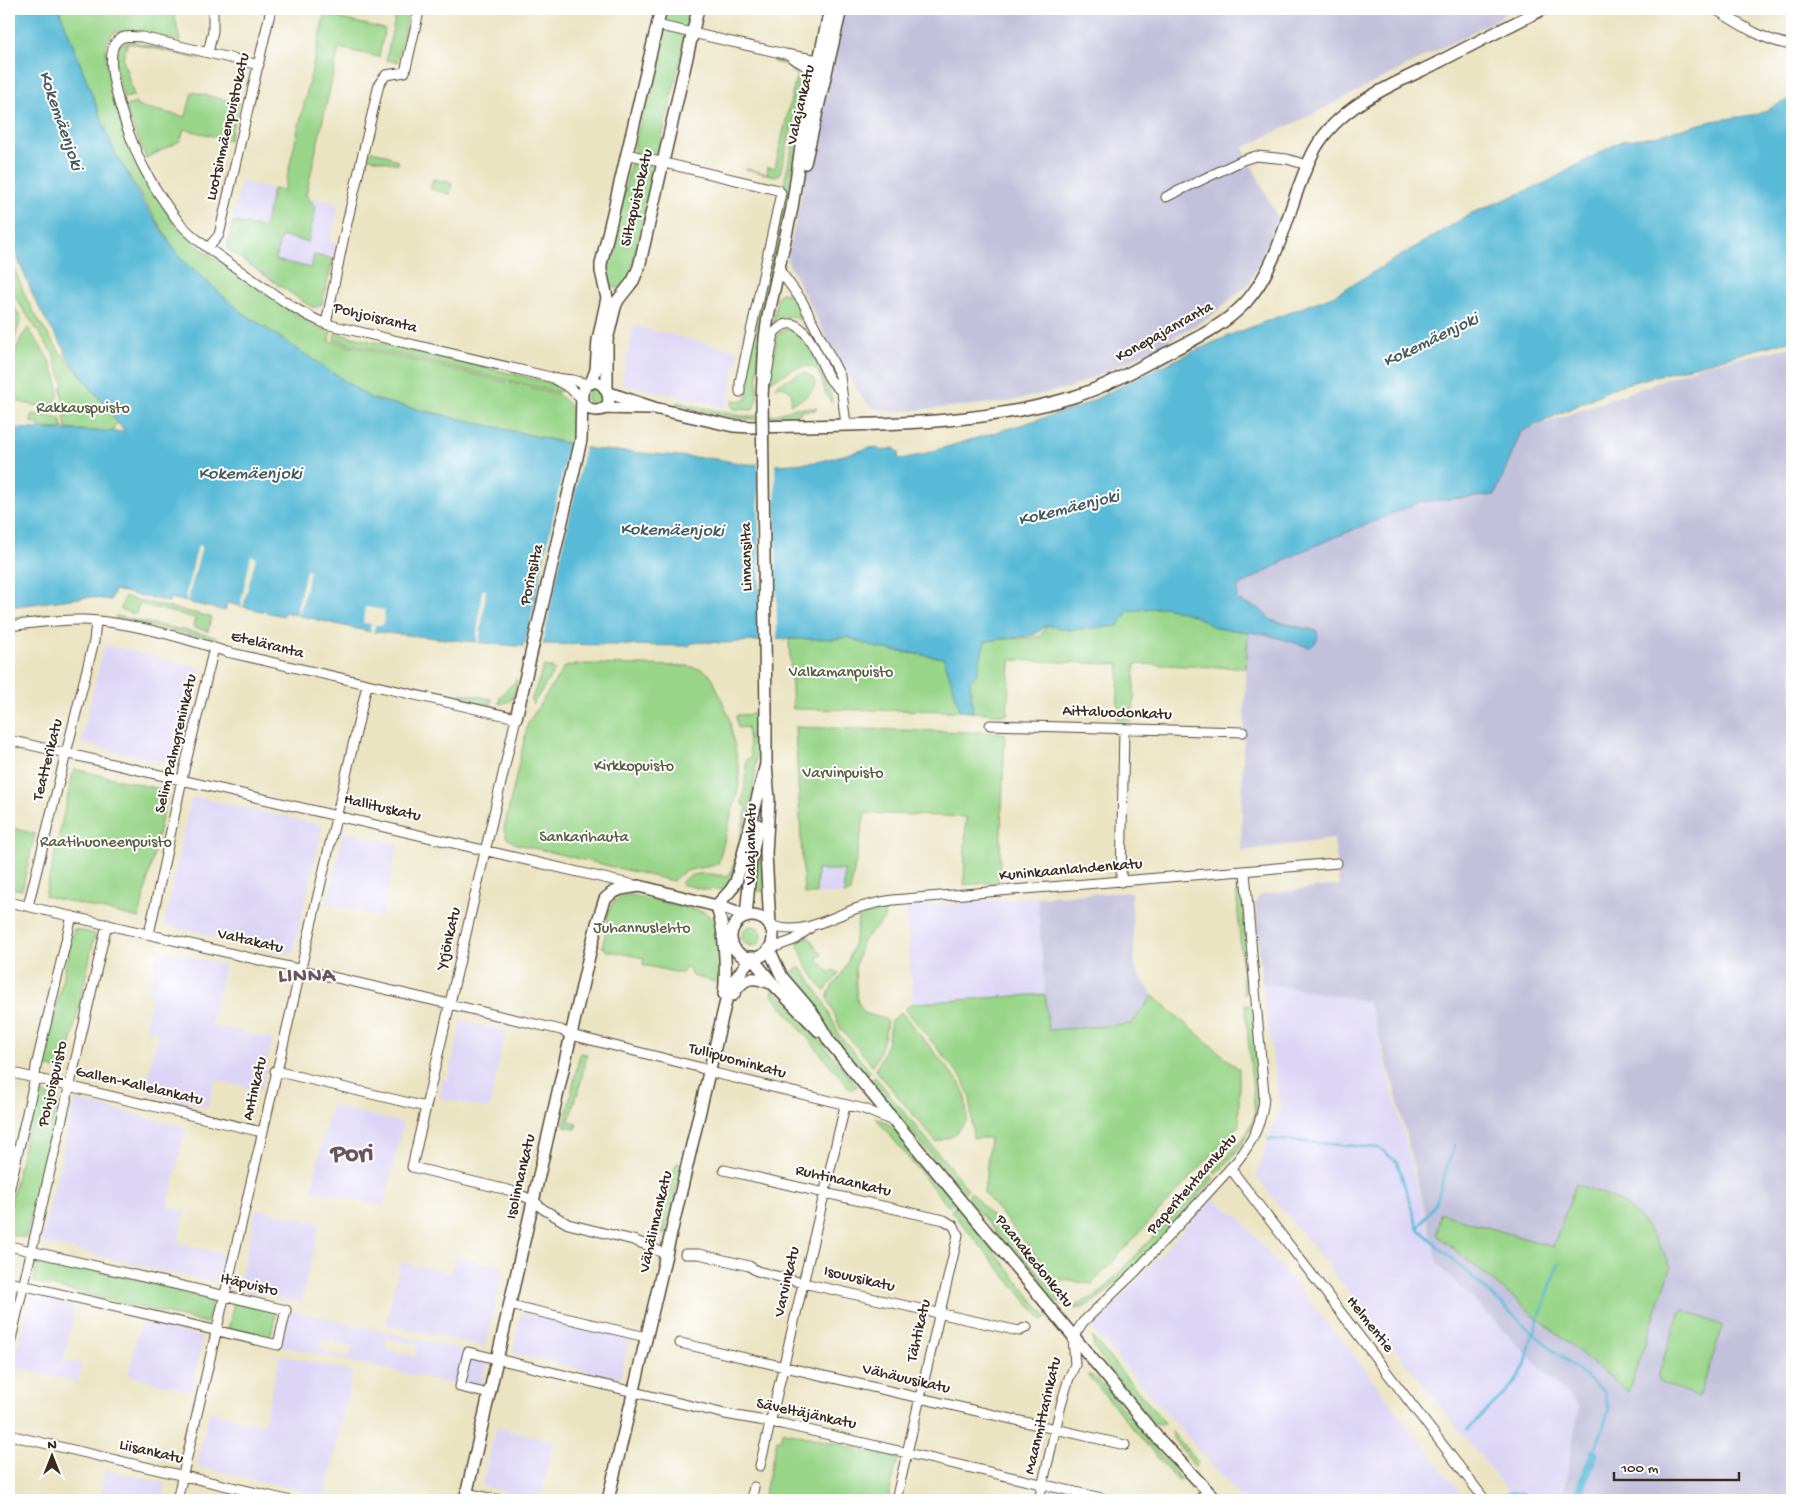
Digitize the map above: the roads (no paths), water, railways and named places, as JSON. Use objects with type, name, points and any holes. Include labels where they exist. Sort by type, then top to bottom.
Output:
[{"type":"main road","name":"Siltapuistokatu","points":[[589,384],[596,370],[598,340],[606,306],[601,264],[661,9]]},
{"type":"main road","name":"Siltapuistokatu","points":[[608,392],[608,334],[615,307],[633,281],[639,267],[698,9]]},
{"type":"main road","name":"Valajankatu","points":[[819,81],[819,60],[830,9]]},
{"type":"main road","name":"Valajankatu","points":[[762,395],[765,338],[772,293],[792,208],[802,176],[819,81],[841,9]]},
{"type":"main road","name":"Konepajanranta","points":[[654,408],[734,426],[752,427],[963,418],[1050,403],[1076,396],[1108,383],[1219,325],[1244,304],[1261,283],[1280,243],[1307,165],[1327,132],[1342,117],[1380,91],[1543,9]]},
{"type":"main road","points":[[605,285],[614,292],[619,293],[626,289]]},
{"type":"main road","points":[[589,384],[602,384],[608,392],[654,408],[588,409],[582,401],[582,393],[589,384]]},
{"type":"main road","points":[[601,409],[608,402],[608,392]]},
{"type":"main road","name":"Linnansilta","points":[[762,395],[766,716]]},
{"type":"main road","name":"Porinsilta","points":[[516,718],[581,440],[582,401]]},
{"type":"main road","name":"Porinsilta","points":[[581,440],[601,409]]},
{"type":"main road","name":"Valajankatu","points":[[766,716],[766,764],[769,800],[766,863],[770,925]]},
{"type":"main road","name":"Valajankatu","points":[[746,917],[751,860],[766,764]]},
{"type":"main road","points":[[720,1024],[719,1012],[725,980],[722,927],[716,906],[730,891],[740,872],[756,799],[766,764]]},
{"type":"main road","name":"Hallituskatu","points":[[639,886],[716,906],[740,913],[746,917]]},
{"type":"main road","name":"Isolinnankatu","points":[[466,1497],[597,924],[606,899],[612,892],[621,888],[639,886]]},
{"type":"main road","points":[[746,917],[759,917],[770,925],[773,936],[769,949],[761,955],[751,957],[736,950],[732,940],[732,930],[735,924],[746,917]]},
{"type":"main road","name":"Paanakedonkatu","points":[[769,949],[782,977],[812,1012],[829,1041]]},
{"type":"main road","name":"Vähälinnankatu","points":[[608,1500],[729,988],[751,957]]},
{"type":"main road","name":"Paanakedonkatu","points":[[751,957],[774,985],[829,1041],[894,1122],[1157,1437],[1216,1500]]},
{"type":"main road","points":[[720,1024],[727,1014],[733,995],[740,984],[754,978],[774,985]]},
{"type":"street","points":[[213,9],[213,25],[208,53],[258,65]]},
{"type":"street","name":"Luotsinmäenpuistokatu","points":[[208,248],[219,234],[271,9]]},
{"type":"street","points":[[326,324],[379,84],[386,75],[405,72],[418,9]]},
{"type":"street","points":[[1715,9],[1761,35],[1792,45]]},
{"type":"street","points":[[657,25],[819,60]]},
{"type":"street","name":"Pohjoisranta","points":[[208,53],[142,37],[123,37],[116,41],[110,62],[136,152],[145,170],[178,221],[193,236],[310,318],[326,324],[554,378],[589,384]]},
{"type":"street","points":[[785,54],[808,67],[819,81]]},
{"type":"street","points":[[627,154],[778,190],[782,193],[740,382],[740,392]]},
{"type":"street","points":[[1166,197],[1243,160],[1256,156],[1287,159],[1307,165]]},
{"type":"street","points":[[778,268],[802,301],[840,376],[846,424]]},
{"type":"street","points":[[772,293],[778,289],[791,287]]},
{"type":"street","points":[[762,395],[769,372],[774,333],[786,324],[793,324],[804,330],[829,379],[841,391]]},
{"type":"street","name":"Pohjoisranta","points":[[554,378],[570,388],[582,401]]},
{"type":"street","name":"Eteläranta","points":[[9,626],[66,621],[96,621],[190,639],[227,652],[516,718]]},
{"type":"street","name":"Teatterikatu","points":[[28,906],[94,641],[96,621]]},
{"type":"street","name":"Selim Palmgreninkatu","points":[[149,934],[184,770],[214,648]]},
{"type":"street","name":"Antinkatu","points":[[177,1500],[275,1071],[301,969],[367,685]]},
{"type":"street","name":"Yrjönkatu","points":[[516,718],[412,1166],[512,1191],[534,1201]]},
{"type":"street","name":"Aittaluodonkatu","points":[[990,725],[1243,732]]},
{"type":"street","points":[[1121,882],[1124,729]]},
{"type":"street","name":"Hallituskatu","points":[[9,740],[639,886]]},
{"type":"street","name":"Kuninkaanlahdenkatu","points":[[769,949],[794,940],[812,927],[855,909],[890,901],[1336,863]]},
{"type":"street","name":"Paperitehtaankatu","points":[[1073,1337],[1083,1322],[1136,1272],[1230,1168],[1247,1148],[1260,1120],[1264,1101],[1245,872]]},
{"type":"street","name":"Valtakatu","points":[[9,902],[561,1030],[571,1035]]},
{"type":"street","name":"Pohjoispuisto","points":[[9,1191],[35,1078],[36,1066],[72,916]]},
{"type":"street","name":"Pohjoispuisto","points":[[9,1348],[107,924]]},
{"type":"street","name":"Kuninkaanlahdenkatu","points":[[770,925],[782,930],[812,927]]},
{"type":"street","name":"Tullipuominkatu","points":[[571,1035],[845,1106],[864,1109],[894,1122]]},
{"type":"street","points":[[275,1071],[426,1108]]},
{"type":"street","name":"Gallen-Kallelankatu","points":[[9,1072],[262,1132]]},
{"type":"street","name":"Varvinkatu","points":[[760,1466],[845,1106]]},
{"type":"street","name":"Helmentie","points":[[1230,1168],[1485,1500]]},
{"type":"street","name":"Ruhtinaankatu","points":[[724,1170],[944,1220],[954,1226]]},
{"type":"street","points":[[534,1201],[543,1209],[568,1224],[632,1240],[666,1255]]},
{"type":"street","name":"Tähtikatu","points":[[896,1500],[958,1235],[954,1226]]},
{"type":"street","name":"Itäpuisto","points":[[9,1246],[286,1310],[278,1345],[9,1282]]},
{"type":"street","name":"Isouusikatu","points":[[685,1254],[699,1254],[749,1266],[757,1272],[939,1314],[1019,1331],[1027,1328]]},
{"type":"street","points":[[510,1305],[646,1337]]},
{"type":"street","name":"Maanmittarinkatu","points":[[1039,1500],[1069,1378],[1075,1365],[1073,1337]]},
{"type":"street","name":"Vähäuusikatu","points":[[680,1343],[1125,1446]]},
{"type":"street","points":[[489,1394],[460,1387],[468,1352],[497,1359]]},
{"type":"street","name":"Säveltäjänkatu","points":[[497,1359],[725,1414],[908,1452],[1110,1500]]},
{"type":"street","name":"Liisankatu","points":[[9,1435],[287,1500]]},
{"type":"street","points":[[751,1500],[754,1486]]},
{"type":"street","points":[[1198,1500],[1207,1492]]},
{"type":"street","points":[[466,1497],[499,1500]]},
{"type":"water","name":"Kokemäenjoki","points":[[9,9],[59,9],[114,151],[142,200],[180,258],[239,310],[372,399],[591,449],[716,459],[745,464],[780,465],[817,462],[877,447],[881,451],[894,448],[899,452],[898,458],[900,459],[920,455],[1080,407],[1151,371],[1228,336],[1335,295],[1472,213],[1545,183],[1621,141],[1654,136],[1712,121],[1758,114],[1792,98],[1792,340],[1618,386],[1521,432],[1495,495],[1420,502],[1300,552],[1238,587],[1236,600],[1260,609],[1271,620],[1317,631],[1316,641],[1309,647],[1265,634],[1216,628],[1193,615],[1165,607],[1128,611],[1118,626],[1068,630],[1047,625],[1035,635],[985,641],[977,674],[970,681],[973,712],[960,711],[944,658],[877,648],[847,637],[724,643],[706,642],[692,643],[688,646],[543,644],[525,641],[523,646],[516,646],[366,631],[284,612],[283,616],[227,603],[225,611],[170,598],[169,602],[114,590],[111,600],[88,597],[9,607],[9,428],[125,432],[65,354],[66,351],[35,300],[9,237]]},
{"type":"waterway","points":[[1268,1139],[1379,1148],[1397,1162],[1418,1228],[1533,1333],[1604,1392],[1609,1410],[1594,1454]]},
{"type":"waterway","points":[[1418,1228],[1436,1203],[1454,1145]]},
{"type":"waterway","points":[[1467,1430],[1513,1385],[1525,1366],[1533,1333],[1559,1263]]},
{"type":"waterway","points":[[1575,1500],[1594,1454]]},
{"type":"waterway","points":[[1510,1495],[1531,1500]]},
{"type":"district","name":"LINNA","points":[[307,977]]},
{"type":"district","name":"Pori","points":[[352,1155]]},
{"type":"park label","name":"Rakkauspuisto","points":[[83,409]]},
{"type":"park label","name":"Valkamanpuisto","points":[[841,673]]},
{"type":"park label","name":"Kirkkopuisto","points":[[634,767]]},
{"type":"park label","name":"Varvinpuisto","points":[[843,774]]},
{"type":"park label","name":"Sankarihauta","points":[[584,838]]},
{"type":"park label","name":"Raatihuoneenpuisto","points":[[106,843]]},
{"type":"park label","name":"Juhannuslehto","points":[[642,929]]}]
